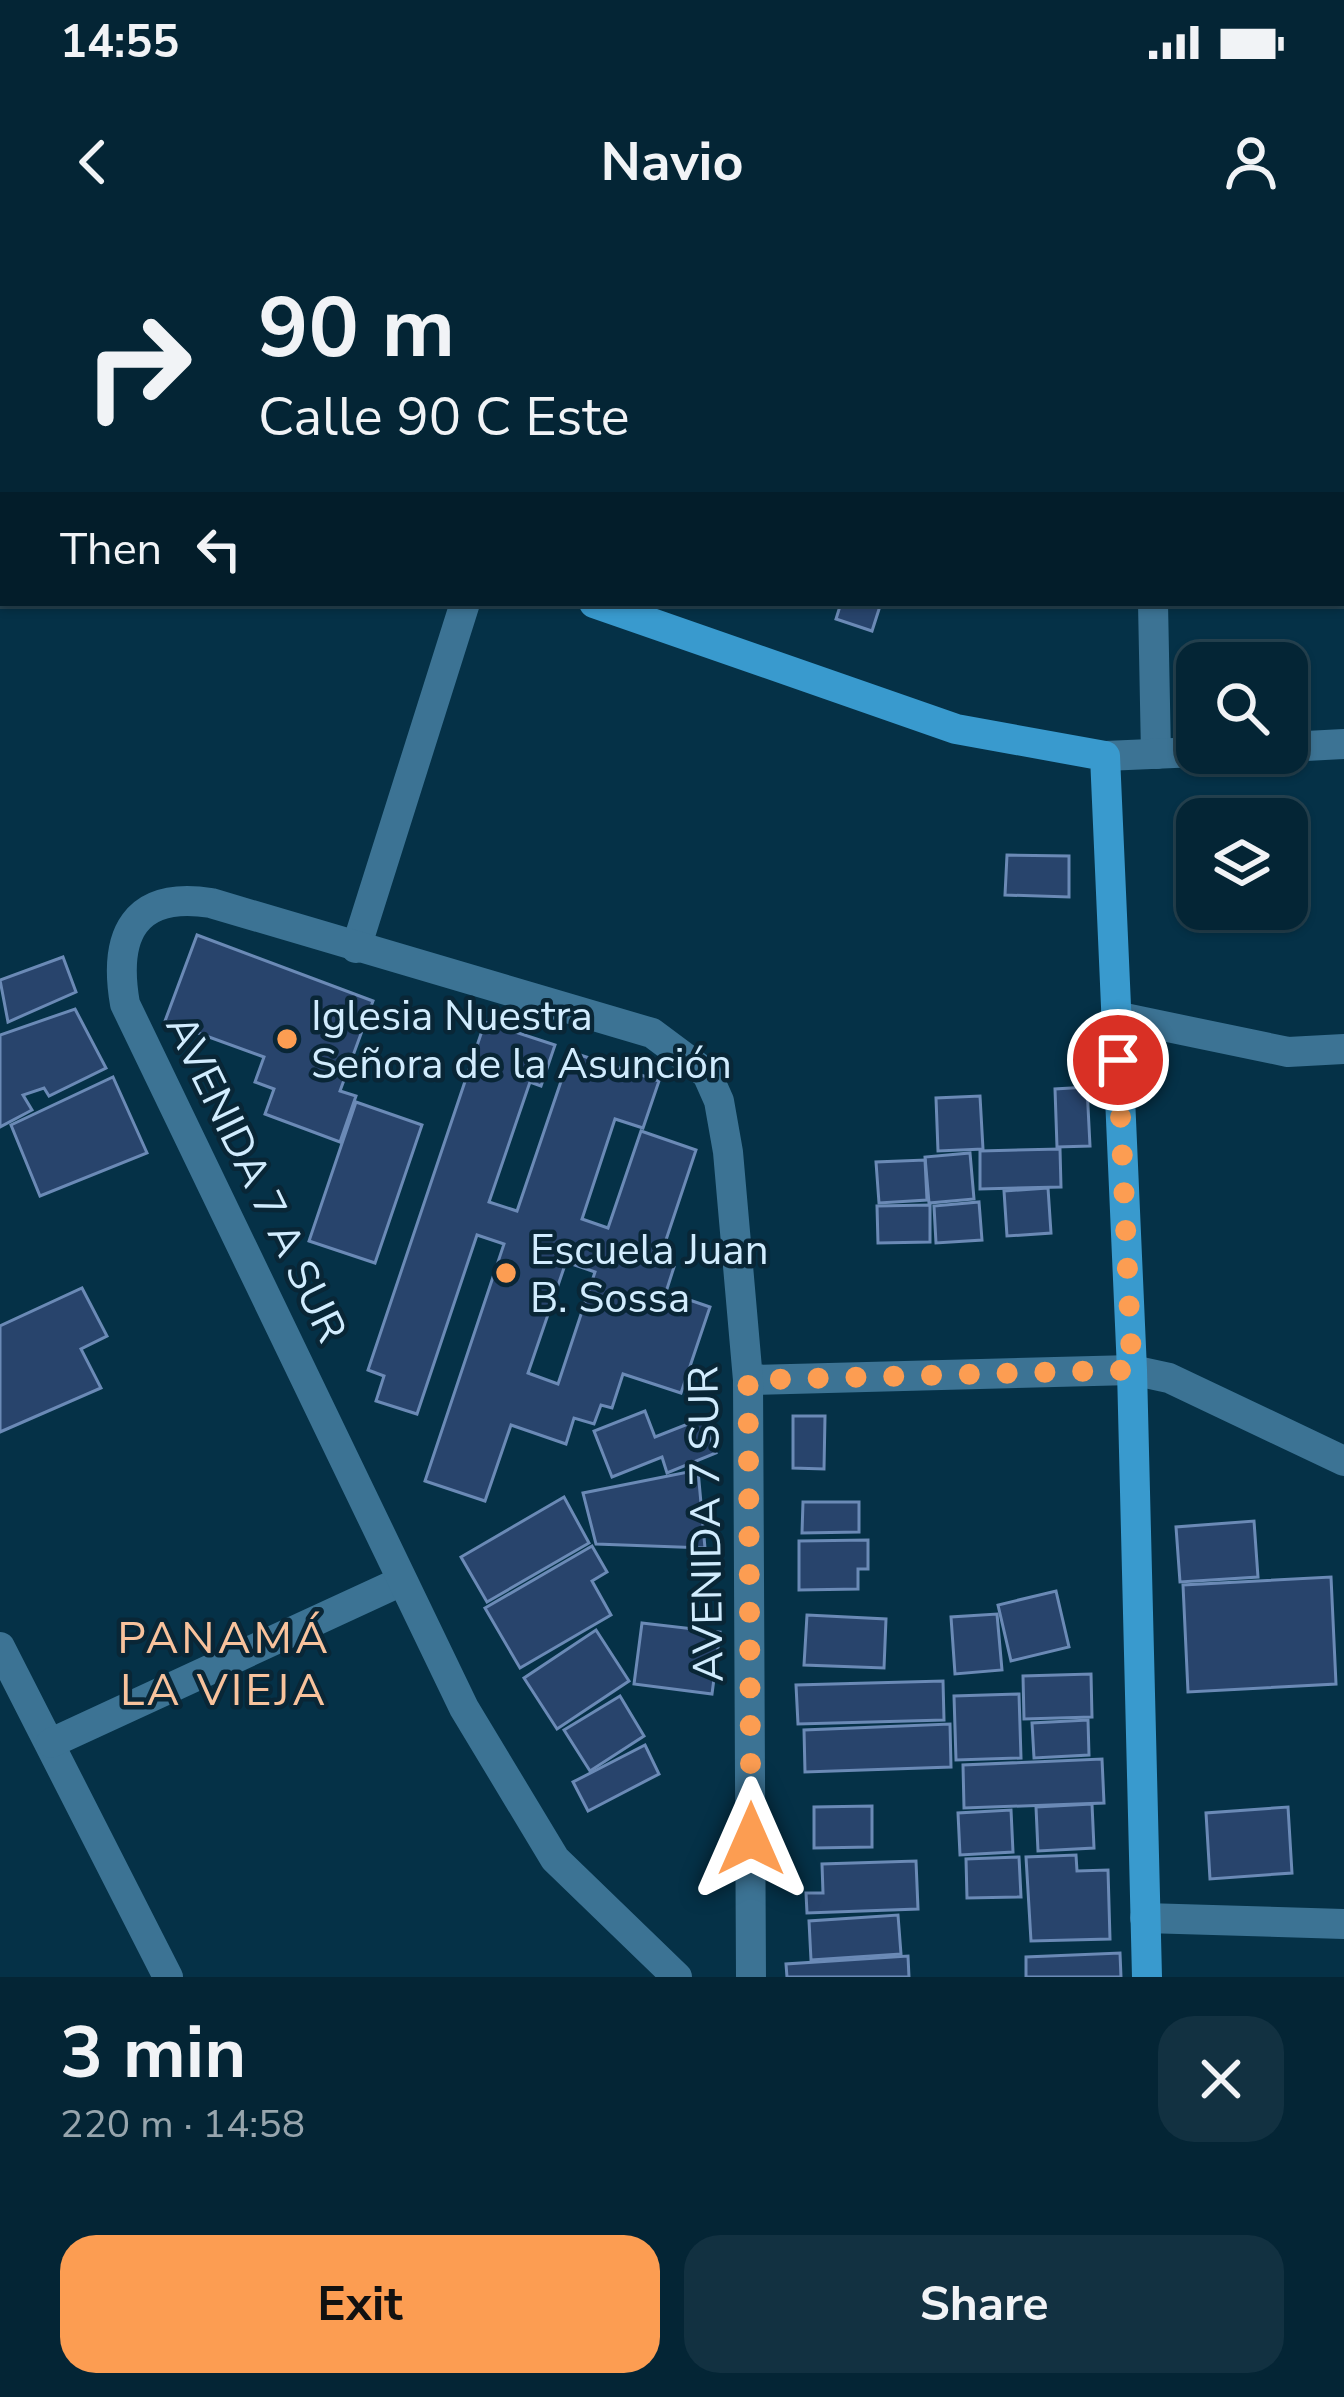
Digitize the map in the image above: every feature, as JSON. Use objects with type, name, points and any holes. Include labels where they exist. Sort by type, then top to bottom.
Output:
[{"type":"street","points":[[356,948],[464,606]]},
{"type":"street","points":[[603,606],[956,729],[1105,756],[1176,753]]},
{"type":"street","points":[[1154,606],[1156,754]]},
{"type":"street","points":[[1308,746],[1344,744]]},
{"type":"street","points":[[1105,756],[1132,1370],[1147,1977]]},
{"type":"street","name":"AVENIDA 7 A SUR","points":[[676,1977],[555,1859],[464,1708],[401,1581],[354,1471],[125,1004],[119,973],[128,931],[158,905],[178,898],[652,1033],[707,1075]]},
{"type":"street","points":[[1115,1016],[1288,1052],[1344,1049]]},
{"type":"street","name":"AVENIDA 7 SUR","points":[[707,1075],[719,1101],[728,1152],[748,1380],[752,1977]]},
{"type":"street","points":[[748,1380],[1132,1370],[1169,1378],[1344,1461]]},
{"type":"street","points":[[51,1743],[401,1581]]},
{"type":"street","points":[[0,1647],[168,1977]]},
{"type":"street","points":[[1145,1918],[1344,1924]]},
{"type":"building","points":[[840,606],[880,606],[872,631],[836,619]]},
{"type":"building","points":[[1007,855],[1069,856],[1069,897],[1005,895]]},
{"type":"building","name":"Iglesia Nuestra Señora de la Asunción","points":[[197,935],[373,1001],[340,1091],[356,1096],[340,1142],[265,1114],[274,1089],[255,1082],[264,1057],[165,1021]]},
{"type":"building","points":[[63,957],[76,992],[8,1022],[0,980]]},
{"type":"building","points":[[75,1009],[106,1068],[49,1096],[44,1088],[23,1095],[32,1110],[0,1127],[0,1035]]},
{"type":"building","points":[[485,1022],[555,1045],[541,1086],[530,1082],[489,1202],[517,1211],[571,1052],[659,1081],[643,1128],[615,1119],[582,1219],[608,1228],[641,1131],[696,1150],[659,1261],[674,1267],[666,1292],[710,1307],[681,1393],[623,1374],[612,1408],[601,1405],[594,1424],[574,1418],[566,1444],[511,1425],[485,1501],[425,1481],[504,1244],[477,1235],[417,1414],[376,1401],[384,1376],[368,1370]],"holes":[[[566,1262],[595,1272],[558,1384],[528,1373]]]},
{"type":"building","points":[[113,1077],[147,1153],[40,1196],[11,1125]]},
{"type":"building","points":[[1087,1087],[1090,1146],[1057,1147],[1055,1089]]},
{"type":"building","points":[[980,1096],[983,1149],[938,1151],[936,1098]]},
{"type":"building","points":[[356,1102],[422,1125],[375,1263],[309,1241]]},
{"type":"building","points":[[1060,1149],[1061,1187],[980,1189],[980,1151]]},
{"type":"building","points":[[970,1153],[974,1199],[929,1203],[925,1157]]},
{"type":"building","points":[[925,1160],[927,1200],[879,1203],[876,1162]]},
{"type":"building","points":[[1048,1188],[1051,1233],[1007,1236],[1004,1191]]},
{"type":"building","points":[[979,1202],[982,1240],[936,1243],[934,1206]]},
{"type":"building","points":[[930,1205],[930,1242],[878,1243],[877,1206]]},
{"type":"building","points":[[82,1288],[107,1336],[81,1349],[101,1388],[0,1432],[0,1326]]},
{"type":"building","points":[[645,1411],[655,1437],[703,1418],[716,1453],[667,1473],[662,1457],[612,1477],[594,1431]]},
{"type":"building","points":[[793,1416],[825,1416],[824,1469],[793,1468]]},
{"type":"building","points":[[698,1470],[705,1548],[596,1544],[583,1493]]},
{"type":"building","points":[[564,1497],[589,1543],[487,1602],[461,1557]]},
{"type":"building","points":[[803,1502],[859,1502],[859,1532],[802,1533]]},
{"type":"building","points":[[1254,1521],[1258,1577],[1180,1582],[1176,1527]]},
{"type":"building","points":[[868,1540],[868,1569],[858,1569],[858,1589],[799,1590],[799,1541]]},
{"type":"building","points":[[592,1546],[607,1572],[592,1581],[611,1615],[520,1668],[485,1608]]},
{"type":"building","points":[[1331,1577],[1336,1684],[1188,1692],[1183,1585]]},
{"type":"building","points":[[1056,1591],[1069,1647],[1011,1661],[998,1605]]},
{"type":"building","points":[[997,1614],[1002,1670],[955,1674],[951,1617]]},
{"type":"building","points":[[807,1615],[886,1619],[884,1668],[804,1665]]},
{"type":"building","points":[[642,1623],[720,1632],[712,1694],[634,1684]]},
{"type":"building","points":[[596,1630],[629,1681],[557,1729],[524,1678]]},
{"type":"building","points":[[1091,1674],[1092,1717],[1024,1719],[1023,1676]]},
{"type":"building","points":[[943,1681],[944,1720],[798,1724],[796,1685]]},
{"type":"building","points":[[1019,1694],[1021,1758],[956,1760],[954,1696]]},
{"type":"building","points":[[620,1696],[644,1736],[590,1771],[564,1730]]},
{"type":"building","points":[[1088,1720],[1089,1755],[1034,1758],[1032,1723]]},
{"type":"building","points":[[950,1724],[951,1767],[805,1772],[804,1730]]},
{"type":"building","points":[[645,1745],[659,1774],[588,1811],[573,1782]]},
{"type":"building","points":[[1102,1759],[1104,1803],[964,1808],[963,1765]]},
{"type":"building","points":[[1092,1804],[1094,1848],[1038,1851],[1036,1807]]},
{"type":"building","points":[[872,1806],[872,1847],[814,1848],[814,1807]]},
{"type":"building","points":[[1288,1807],[1292,1873],[1210,1879],[1206,1813]]},
{"type":"building","points":[[1011,1810],[1013,1852],[960,1855],[958,1813]]},
{"type":"building","points":[[1076,1855],[1077,1871],[1108,1870],[1110,1939],[1031,1941],[1026,1857]]},
{"type":"building","points":[[1019,1857],[1021,1897],[967,1898],[966,1859]]},
{"type":"building","points":[[916,1861],[918,1909],[807,1913],[806,1893],[823,1893],[822,1864]]},
{"type":"building","points":[[898,1915],[901,1954],[811,1960],[809,1921]]},
{"type":"building","points":[[1120,1953],[1121,1977],[1026,1977],[1026,1957]]},
{"type":"building","points":[[908,1956],[909,1977],[787,1977],[786,1964]]},
{"type":"place","name":"Iglesia Nuestra Señora de la Asunción","points":[[287,1039]]},
{"type":"place","name":"Escuela Juan B. Sossa","points":[[506,1273]]},
{"type":"district","name":"PANAMÁ LA VIEJA","points":[[224,1663]]},
{"type":"route","points":[[751,1839],[748,1380],[1132,1370],[1118,1060]]}]
